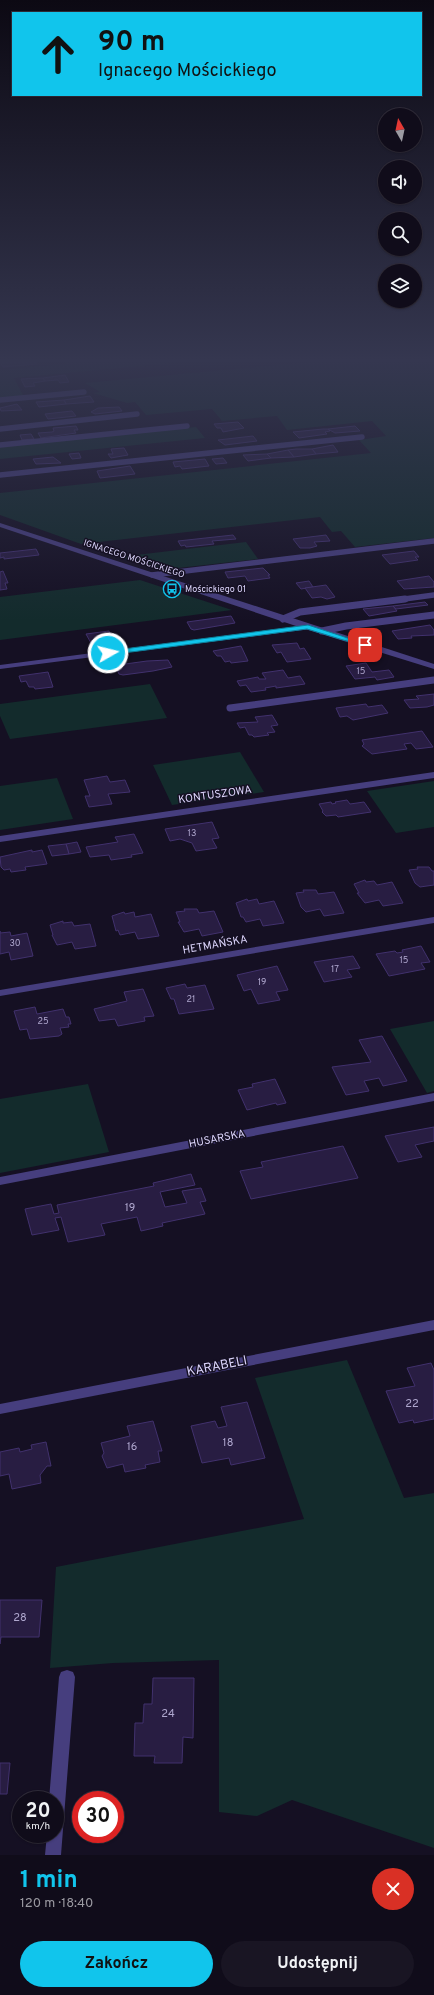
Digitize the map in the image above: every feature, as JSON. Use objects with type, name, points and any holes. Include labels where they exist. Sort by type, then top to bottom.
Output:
[{"type":"street","name":"IGNACEGO MOŚCICKIEGO","points":[[0,524],[283,619],[434,667]]},
{"type":"street","points":[[0,667],[308,627]]},
{"type":"street","name":"KONTUSZOWA","points":[[0,839],[434,775]]},
{"type":"street","name":"HETMAŃSKA","points":[[0,993],[434,920]]},
{"type":"street","name":"HUSARSKA","points":[[0,1181],[434,1098]]},
{"type":"street","name":"KARABELI","points":[[0,1409],[434,1325]]},
{"type":"street","points":[[58,1791],[67,1677]]},
{"type":"street","points":[[53,1855],[54,1843]]},
{"type":"lane","points":[[0,475],[252,449]]},
{"type":"lane","points":[[152,575],[434,541]]},
{"type":"lane","points":[[283,619],[300,612],[434,595]]},
{"type":"lane","points":[[322,631],[346,626],[434,615]]},
{"type":"lane","points":[[230,708],[434,680]]},
{"type":"green space","points":[[0,449],[102,449],[0,459]]},
{"type":"green space","points":[[367,449],[434,449],[434,538],[355,547],[341,531],[332,532],[320,517],[81,544],[0,515],[0,493],[371,453]]},
{"type":"green space","points":[[246,542],[258,559],[160,570],[119,557]]},
{"type":"green space","points":[[140,580],[232,610],[0,640],[0,597]]},
{"type":"green space","points":[[150,684],[167,718],[10,739],[0,716],[0,704]]},
{"type":"green space","points":[[240,752],[264,792],[172,805],[153,765]]},
{"type":"green space","points":[[57,778],[73,819],[0,830],[0,786]]},
{"type":"green space","points":[[434,781],[434,827],[396,833],[367,791]]},
{"type":"green space","points":[[434,1021],[434,1091],[427,1093],[390,1029]]},
{"type":"green space","points":[[88,1084],[109,1152],[0,1173],[0,1099]]},
{"type":"green space","points":[[347,1360],[404,1498],[434,1493],[434,1848],[292,1800],[257,1816],[219,1812],[219,1660],[113,1663],[50,1668],[56,1567],[304,1519],[255,1378]]},
{"type":"building","points":[[111,449],[124,449],[128,455],[111,458],[108,454],[113,454]]},
{"type":"building","points":[[312,449],[336,449],[338,452],[316,454]]},
{"type":"building","points":[[312,449],[316,454],[294,457],[288,450]]},
{"type":"building","points":[[288,450],[294,457],[271,458],[267,454]]},
{"type":"building","points":[[79,453],[81,458],[72,459],[69,454]]},
{"type":"building","points":[[267,454],[271,458],[248,461],[243,455]]},
{"type":"building","points":[[53,457],[61,463],[36,464],[33,459]]},
{"type":"building","points":[[223,458],[227,463],[216,464],[212,459]]},
{"type":"building","points":[[205,459],[209,466],[182,469],[180,466],[175,467],[173,462]]},
{"type":"building","points":[[130,466],[135,474],[100,478],[97,471]]},
{"type":"building","points":[[233,535],[236,539],[212,541],[214,544],[186,547],[185,545],[181,546],[178,541]]},
{"type":"building","points":[[326,535],[330,541],[314,542],[317,546],[310,548],[300,548],[293,539]]},
{"type":"building","points":[[36,549],[39,555],[4,559],[4,557],[0,558],[0,553]]},
{"type":"building","points":[[414,551],[419,557],[415,557],[418,560],[390,564],[382,555]]},
{"type":"building","points":[[263,568],[270,575],[268,575],[270,578],[248,581],[245,576],[228,578],[225,572]]},
{"type":"building","points":[[3,571],[8,583],[5,583],[7,589],[0,590],[0,572]]},
{"type":"building","points":[[429,576],[434,582],[434,587],[404,589],[397,581]]},
{"type":"building","points":[[309,581],[313,587],[301,589],[296,583]]},
{"type":"building","points":[[326,585],[335,597],[327,599],[321,597],[312,598],[305,588]]},
{"type":"building","points":[[425,602],[428,605],[396,609],[393,606]]},
{"type":"building","points":[[393,606],[397,611],[369,616],[363,609]]},
{"type":"building","points":[[231,616],[235,623],[194,630],[191,629],[187,622]]},
{"type":"building","points":[[430,625],[434,630],[434,635],[411,636],[412,638],[398,639],[392,631]]},
{"type":"building","points":[[109,631],[115,644],[92,645],[86,634]]},
{"type":"building","points":[[297,643],[300,649],[304,648],[311,659],[287,662],[281,652],[277,653],[272,645]]},
{"type":"building","points":[[241,646],[248,661],[231,663],[230,661],[225,662],[221,656],[217,656],[213,651]]},
{"type":"building","points":[[168,660],[172,667],[153,671],[123,675],[119,674],[116,667],[118,665],[147,661]]},
{"type":"building","points":[[366,663],[372,672],[389,670],[394,677],[377,680],[375,677],[355,679],[346,666]]},
{"type":"building","points":[[283,670],[288,678],[300,676],[305,684],[276,688],[276,686],[265,688],[266,690],[251,692],[246,685],[240,686],[237,681],[258,677],[259,679],[266,679],[262,673]]},
{"type":"building","points":[[48,672],[53,687],[35,689],[34,687],[29,687],[26,681],[21,682],[19,676]]},
{"type":"building","points":[[434,694],[434,705],[427,707],[410,708],[404,700],[419,699],[416,696]]},
{"type":"building","points":[[366,704],[368,707],[382,705],[388,713],[353,720],[347,716],[340,717],[336,708]]},
{"type":"building","points":[[272,715],[278,725],[271,726],[275,732],[267,733],[269,735],[254,737],[249,735],[245,727],[240,728],[237,723],[258,722],[255,717]]},
{"type":"building","points":[[422,731],[433,747],[416,749],[411,743],[404,744],[407,749],[372,754],[362,746],[364,744],[362,740]]},
{"type":"building","points":[[107,776],[110,782],[125,780],[130,792],[108,794],[112,804],[89,807],[85,796],[90,796],[84,780]]},
{"type":"building","points":[[347,800],[350,804],[364,802],[371,812],[338,817],[336,815],[326,816],[322,812],[323,811],[319,804],[331,802],[332,804]]},
{"type":"building","points":[[212,822],[219,838],[212,839],[217,848],[196,851],[192,843],[180,839],[170,841],[165,829]]},
{"type":"building","points":[[134,834],[143,853],[131,855],[132,857],[111,860],[109,855],[90,857],[86,847],[118,842],[115,837]]},
{"type":"building","points":[[77,842],[81,852],[69,854],[66,844]]},
{"type":"building","points":[[66,844],[69,854],[52,856],[48,846]]},
{"type":"building","points":[[32,850],[32,852],[42,850],[47,864],[25,867],[26,870],[11,872],[10,869],[4,870],[1,867],[0,857]]},
{"type":"building","points":[[417,867],[429,867],[432,871],[434,871],[434,885],[420,887],[415,883],[409,870],[418,869]]},
{"type":"building","points":[[365,880],[366,882],[374,881],[377,885],[392,882],[403,903],[383,906],[379,900],[365,903],[357,893],[359,893],[354,884]]},
{"type":"building","points":[[303,890],[316,890],[318,894],[334,892],[344,913],[324,916],[320,909],[306,912],[301,907],[296,893],[304,892]]},
{"type":"building","points":[[247,899],[248,901],[257,899],[259,904],[274,901],[284,923],[263,926],[260,919],[246,922],[243,917],[241,917],[236,903]]},
{"type":"building","points":[[184,909],[197,909],[199,913],[214,911],[223,932],[202,936],[199,929],[184,932],[178,922],[180,922],[176,912],[185,911]]},
{"type":"building","points":[[124,912],[125,914],[134,912],[135,917],[151,914],[159,936],[138,939],[135,932],[120,935],[118,930],[116,931],[112,916]]},
{"type":"building","points":[[63,921],[63,923],[72,922],[74,926],[90,924],[96,946],[75,949],[72,942],[57,945],[52,935],[50,925]]},
{"type":"building","points":[[10,932],[11,936],[27,933],[33,956],[11,960],[9,952],[0,954],[0,933]]},
{"type":"building","points":[[421,946],[430,962],[421,963],[425,969],[389,976],[376,954],[395,951],[397,953],[403,952],[402,950]]},
{"type":"building","points":[[353,956],[360,968],[347,970],[352,977],[324,982],[314,962]]},
{"type":"building","points":[[277,966],[288,990],[276,992],[280,1000],[258,1004],[251,989],[244,991],[237,975]]},
{"type":"building","points":[[185,984],[187,988],[205,985],[214,1009],[179,1014],[174,999],[171,999],[166,988]]},
{"type":"building","points":[[143,989],[154,1016],[144,1017],[145,1021],[118,1026],[115,1019],[99,1021],[94,1009],[127,1001],[124,992]]},
{"type":"building","points":[[35,1007],[37,1014],[63,1009],[66,1017],[69,1017],[71,1024],[68,1024],[69,1027],[60,1028],[62,1034],[59,1036],[30,1039],[27,1029],[20,1030],[14,1011]]},
{"type":"building","points":[[382,1036],[407,1081],[383,1086],[379,1078],[364,1081],[369,1091],[346,1095],[332,1067],[371,1062],[359,1040]]},
{"type":"building","points":[[275,1079],[286,1103],[277,1105],[276,1103],[247,1110],[238,1090],[253,1087],[252,1084]]},
{"type":"building","points":[[434,1127],[434,1141],[415,1145],[422,1157],[398,1162],[385,1136]]},
{"type":"building","points":[[343,1146],[358,1178],[251,1199],[240,1171],[263,1167],[261,1162]]},
{"type":"building","points":[[191,1174],[195,1185],[160,1192],[165,1207],[187,1203],[182,1191],[201,1188],[206,1201],[200,1202],[205,1214],[162,1223],[163,1226],[141,1231],[137,1217],[101,1224],[105,1235],[68,1242],[61,1217],[55,1218],[59,1230],[32,1235],[25,1209],[51,1204],[54,1214],[59,1213],[57,1205],[154,1186],[153,1183]]},
{"type":"building","points":[[431,1363],[434,1370],[434,1419],[414,1423],[413,1420],[399,1423],[386,1391],[415,1386],[407,1368]]},
{"type":"building","points":[[247,1402],[265,1458],[231,1465],[229,1458],[202,1463],[191,1426],[215,1421],[218,1428],[227,1426],[221,1407]]},
{"type":"building","points":[[153,1421],[162,1451],[158,1451],[160,1462],[145,1465],[146,1468],[125,1472],[123,1464],[107,1468],[102,1456],[104,1453],[101,1443],[130,1436],[127,1426]]},
{"type":"building","points":[[46,1442],[51,1466],[47,1466],[40,1475],[41,1483],[12,1489],[9,1474],[0,1476],[0,1452],[19,1448],[20,1452],[32,1449],[31,1445]]},
{"type":"building","points":[[0,1600],[42,1600],[39,1637],[1,1637],[0,1644]]},
{"type":"building","points":[[153,1678],[194,1678],[193,1738],[183,1737],[182,1763],[154,1763],[155,1756],[134,1756],[135,1723],[143,1723],[144,1704],[152,1704]]},
{"type":"building","points":[[0,1763],[10,1763],[7,1794],[0,1794]]},
{"type":"place","name":"Mościckiego 01","points":[[172,589]]},
{"type":"route","points":[[108,653],[308,627],[365,645]]}]
